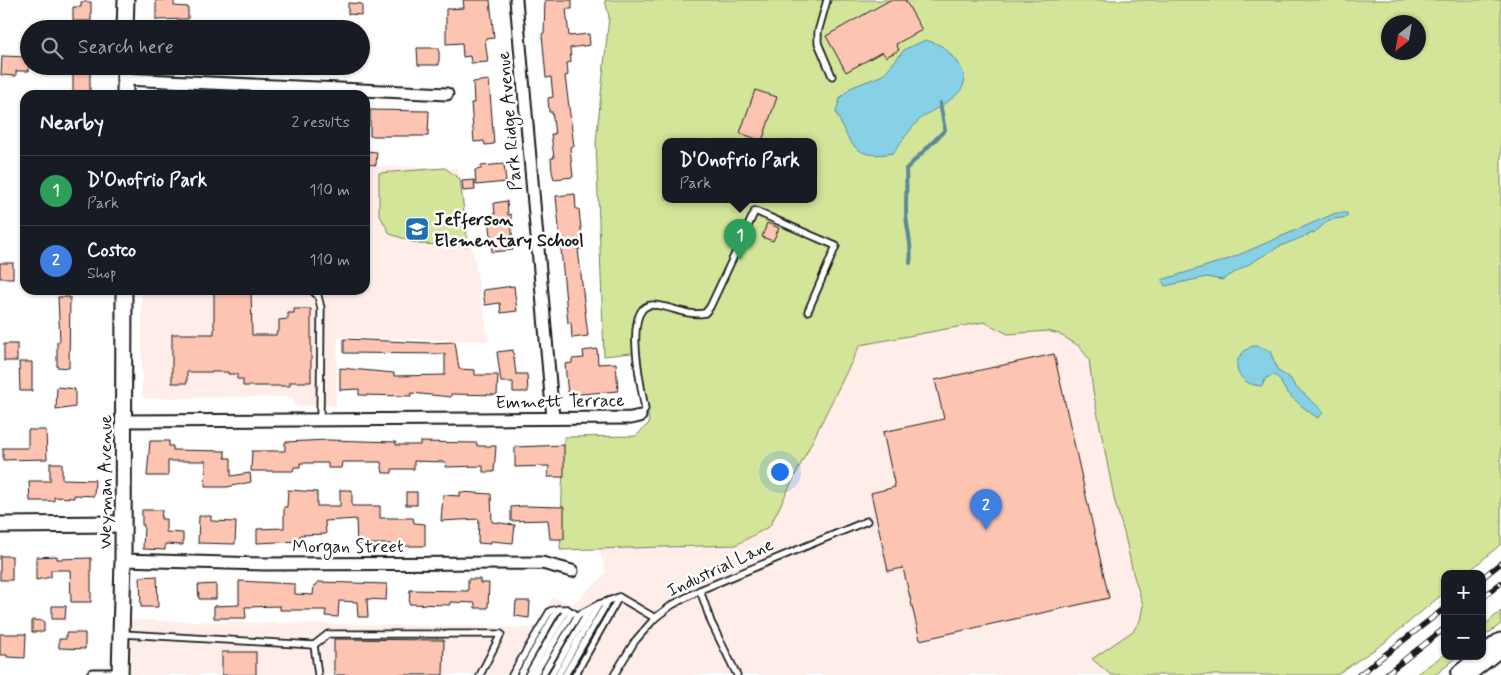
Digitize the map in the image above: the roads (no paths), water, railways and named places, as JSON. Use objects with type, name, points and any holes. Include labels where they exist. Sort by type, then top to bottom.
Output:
[{"type":"highway","points":[[1462,675],[1501,644]]},
{"type":"street","points":[[126,0],[126,20]]},
{"type":"street","name":"Park Ridge Avenue","points":[[516,0],[553,418]]},
{"type":"street","points":[[125,75],[125,90]]},
{"type":"street","points":[[156,75],[447,94]]},
{"type":"street","name":"Weyman Avenue","points":[[120,675],[123,560],[124,295]]},
{"type":"street","name":"Emmett Terrace","points":[[124,421],[631,418],[640,416]]},
{"type":"street","points":[[0,525],[122,524]]},
{"type":"street","name":"Morgan Street","points":[[123,560],[264,564],[542,563],[572,571]]},
{"type":"street","points":[[93,675],[120,675]]},
{"type":"lane","points":[[827,0],[818,32],[818,44],[832,76]]},
{"type":"lane","name":"Emmett Terrace","points":[[640,416],[645,409],[635,340],[638,316],[644,307],[652,305],[689,314],[705,313],[710,307],[755,211],[836,246],[808,311]]},
{"type":"lane","points":[[317,295],[322,308],[320,420]]},
{"type":"lane","name":"Industrial Lane","points":[[614,675],[630,648],[655,618],[672,605],[700,590],[867,521]]},
{"type":"lane","points":[[700,590],[711,622],[737,675]]},
{"type":"lane","points":[[512,675],[550,610],[558,609],[572,612],[590,609],[619,597],[655,618]]},
{"type":"lane","points":[[575,675],[619,597]]},
{"type":"lane","points":[[565,675],[608,600]]},
{"type":"lane","points":[[558,675],[599,604]]},
{"type":"lane","points":[[520,675],[558,609]]},
{"type":"lane","points":[[551,675],[590,609]]},
{"type":"lane","points":[[528,675],[572,612]]},
{"type":"lane","points":[[534,675],[572,612]]},
{"type":"lane","points":[[542,675],[572,612]]},
{"type":"lane","points":[[121,634],[314,645],[328,634],[501,634],[480,675]]},
{"type":"lane","points":[[314,645],[318,675]]},
{"type":"water","points":[[926,40],[945,48],[958,64],[964,74],[964,83],[960,91],[919,120],[893,153],[880,155],[862,152],[850,141],[836,112],[840,98],[850,88],[883,75],[905,49]]},
{"type":"water","points":[[1336,213],[1347,213],[1347,217],[1329,220],[1315,232],[1278,247],[1222,280],[1207,277],[1165,286],[1162,280],[1229,259]]},
{"type":"water","points":[[1253,346],[1259,346],[1270,351],[1278,371],[1290,378],[1295,386],[1321,409],[1323,413],[1318,418],[1293,398],[1274,375],[1266,378],[1262,386],[1245,381],[1240,376],[1237,370],[1237,363],[1245,351]]},
{"type":"waterway","points":[[910,263],[911,249],[906,212],[906,169],[945,130],[940,103]]},
{"type":"railway","points":[[1486,575],[1501,563]]},
{"type":"railway","points":[[1486,595],[1501,583]]},
{"type":"railway","points":[[1359,675],[1441,611]]},
{"type":"railway","points":[[1385,675],[1441,631]]},
{"type":"place","name":"Jefferson Elementary School","points":[[417,229]]},
{"type":"place","name":"D'Onofrio Park","points":[[740,260]]},
{"type":"place","name":"Costco","points":[[986,530]]}]
